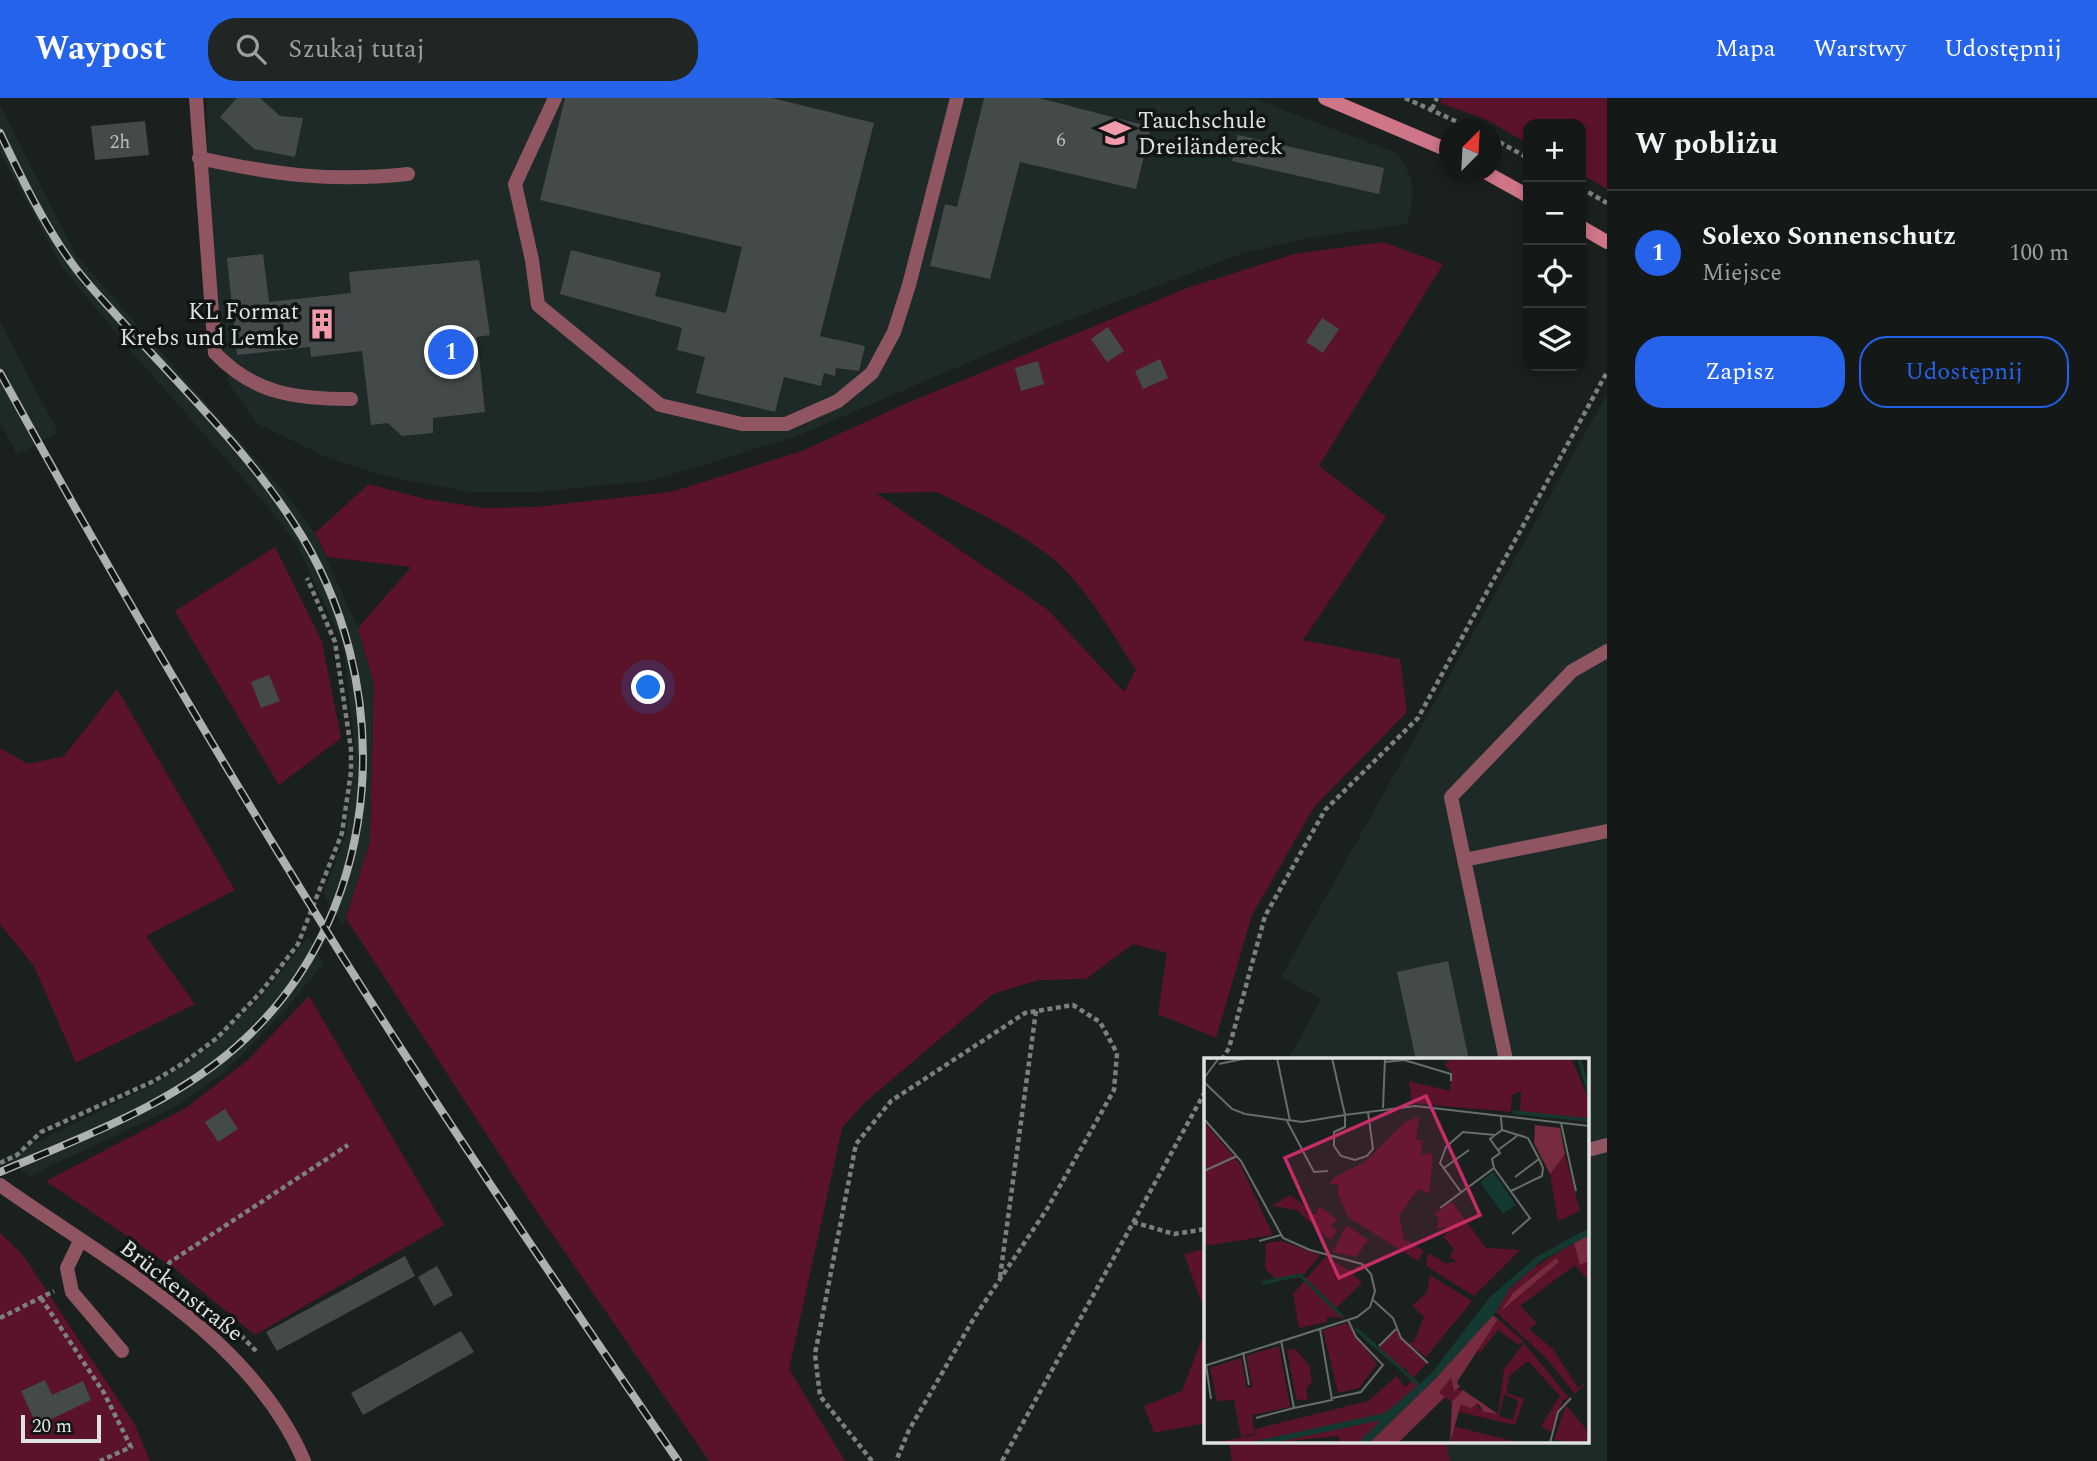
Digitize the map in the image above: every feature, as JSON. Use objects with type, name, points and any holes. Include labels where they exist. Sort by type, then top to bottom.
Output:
[{"type":"main road","points":[[1325,98],[1439,146]]},
{"type":"main road","points":[[1502,181],[1523,193]]},
{"type":"main road","points":[[1586,230],[1607,242]]},
{"type":"street","points":[[196,98],[215,353],[236,375],[284,394],[351,400]]},
{"type":"street","points":[[555,98],[515,184],[532,260],[538,305],[660,405],[742,424],[786,424],[838,401],[872,373],[894,332],[909,285],[957,98]]},
{"type":"street","points":[[199,158],[273,174],[353,180],[408,174]]},
{"type":"street","points":[[1506,1058],[1451,797],[1572,671],[1607,651]]},
{"type":"street","points":[[1464,860],[1607,831]]},
{"type":"street","points":[[1590,1149],[1607,1145]]},
{"type":"street","name":"Brückenstraße","points":[[0,1185],[148,1288],[224,1346],[285,1421],[304,1461]]},
{"type":"street","points":[[80,1241],[68,1268],[72,1292],[122,1350]]},
{"type":"path","points":[[1405,98],[1452,119]]},
{"type":"path","points":[[1432,109],[1437,98]]},
{"type":"path","points":[[1502,144],[1523,155]]},
{"type":"path","points":[[1586,191],[1607,203]]},
{"type":"path","points":[[1223,1058],[1229,1048],[1265,916],[1325,810],[1418,718],[1607,372]]},
{"type":"path","points":[[0,1163],[17,1155],[41,1132],[154,1081],[185,1062],[217,1038],[261,992],[298,944],[342,832],[351,772],[351,749],[335,642],[307,578]]},
{"type":"path","points":[[872,1461],[820,1396],[816,1354],[856,1144],[891,1101],[1025,1013],[1073,1005],[1100,1022],[1117,1053],[1114,1090],[1047,1209],[1000,1279],[909,1430],[895,1461]]},
{"type":"path","points":[[1000,1279],[1036,1011]]},
{"type":"path","points":[[1002,1461],[1204,1094]]},
{"type":"path","points":[[164,1272],[170,1262],[348,1145]]},
{"type":"path","points":[[1133,1222],[1174,1234],[1204,1229]]},
{"type":"path","points":[[0,1318],[70,1281]]},
{"type":"path","points":[[41,1298],[104,1393],[131,1447],[100,1461]]},
{"type":"shaded area","points":[[207,98],[1252,98],[1399,154],[1411,178],[1413,194],[1408,224],[1309,238],[1243,253],[1053,326],[797,436],[648,481],[534,492],[471,492],[384,476],[328,458],[256,423],[229,384],[220,324],[208,189]]},
{"type":"shaded area","points":[[1442,98],[1607,98],[1607,189],[1586,177],[1586,119],[1523,119],[1523,141],[1502,129],[1502,119],[1484,119],[1440,103]]},
{"type":"shaded area","points":[[0,106],[76,255],[286,494],[315,533],[358,628],[374,684],[370,841],[343,926],[323,893],[346,835],[355,750],[343,644],[297,545],[268,507],[137,358],[61,266],[0,152]]},
{"type":"shaded area","points":[[1383,242],[1443,264],[1319,466],[1386,517],[1303,640],[1400,659],[1407,712],[1314,807],[1252,915],[1216,1038],[1158,1014],[1167,953],[1133,944],[1086,979],[1038,980],[993,994],[864,1103],[842,1128],[789,1369],[845,1461],[709,1461],[533,1206],[346,918],[370,841],[374,684],[358,628],[411,567],[327,557],[315,533],[369,484],[425,499],[484,508],[535,507],[671,492],[802,451],[900,406],[1187,288],[1294,254]],"holes":[[[937,492],[1025,539],[1063,568],[1097,610],[1136,670],[1124,692],[1048,610],[876,493]]]},
{"type":"shaded area","points":[[0,322],[58,432],[17,455],[0,422]]},
{"type":"shaded area","points":[[1607,394],[1607,1461],[1450,1461],[1446,1444],[1590,1444],[1590,1058],[1289,1058],[1321,999],[1281,977]]},
{"type":"shaded area","points":[[275,547],[322,642],[341,738],[279,785],[175,611]]},
{"type":"shaded area","points":[[117,689],[235,890],[146,936],[195,1004],[76,1063],[34,966],[0,924],[0,748],[28,764],[64,756]]},
{"type":"shaded area","points":[[308,937],[324,963],[281,1015],[225,1072],[177,1106],[30,1176],[2,1159],[155,1084],[204,1052],[261,998]]},
{"type":"shaded area","points":[[309,996],[444,1225],[255,1335],[175,1269],[46,1181],[186,1108],[248,1060]]},
{"type":"shaded area","points":[[0,1233],[23,1255],[135,1425],[150,1461],[0,1461]]},
{"type":"shaded area","points":[[1204,1249],[1204,1309],[1184,1254]]},
{"type":"shaded area","points":[[1204,1333],[1204,1423],[1154,1433],[1144,1406],[1182,1391]]},
{"type":"shaded area","points":[[1229,1444],[1446,1444],[1450,1461],[1232,1461]]},
{"type":"building","points":[[237,98],[260,98],[280,116],[303,118],[295,157],[254,149],[220,117]]},
{"type":"building","points":[[565,98],[772,98],[874,123],[820,336],[865,346],[859,371],[836,368],[835,376],[824,373],[821,386],[784,377],[775,412],[696,393],[705,357],[677,350],[682,328],[560,294],[571,250],[661,273],[655,296],[726,313],[742,247],[540,200]]},
{"type":"building","points":[[984,98],[1039,98],[1151,127],[1136,189],[1020,162],[990,279],[930,266],[945,204],[957,207]]},
{"type":"building","points":[[145,121],[149,155],[95,160],[91,126]]},
{"type":"building","points":[[1238,135],[1384,168],[1379,194],[1232,161]]},
{"type":"building","points":[[263,254],[269,302],[351,293],[349,272],[479,260],[490,335],[477,337],[485,412],[433,418],[433,433],[402,436],[388,423],[371,425],[362,351],[311,357],[310,347],[237,355],[227,258]]},
{"type":"building","points":[[1322,318],[1339,329],[1323,353],[1306,342]]},
{"type":"building","points":[[1108,327],[1124,351],[1107,362],[1091,339]]},
{"type":"building","points":[[1160,359],[1168,378],[1143,389],[1135,371]]},
{"type":"building","points":[[1038,361],[1044,384],[1021,391],[1015,368]]},
{"type":"building","points":[[269,675],[280,701],[261,708],[251,682]]},
{"type":"building","points":[[1448,961],[1469,1058],[1416,1058],[1397,972]]},
{"type":"building","points":[[225,1109],[238,1129],[218,1142],[205,1122]]},
{"type":"building","points":[[405,1256],[415,1276],[277,1351],[266,1332]]},
{"type":"building","points":[[437,1266],[453,1295],[434,1306],[418,1277]]},
{"type":"building","points":[[461,1331],[474,1352],[363,1415],[351,1393]]},
{"type":"building","points":[[45,1380],[52,1395],[83,1381],[91,1400],[37,1426],[21,1391]]},
{"type":"railway","points":[[0,133],[42,216],[76,269],[232,442],[293,522],[327,584],[350,650],[361,719],[362,789],[351,858],[328,923],[293,984],[246,1038],[219,1061],[161,1099],[97,1131],[0,1172]]},
{"type":"railway","points":[[0,373],[167,667],[342,956],[466,1147],[678,1461]]},
{"type":"place","name":"Tauchschule Dreiländereck","points":[[1115,133]]},
{"type":"place","name":"KL Format Krebs und Lemke","points":[[322,324]]},
{"type":"place","name":"Solexo Sonnenschutz","points":[[451,352]]}]
